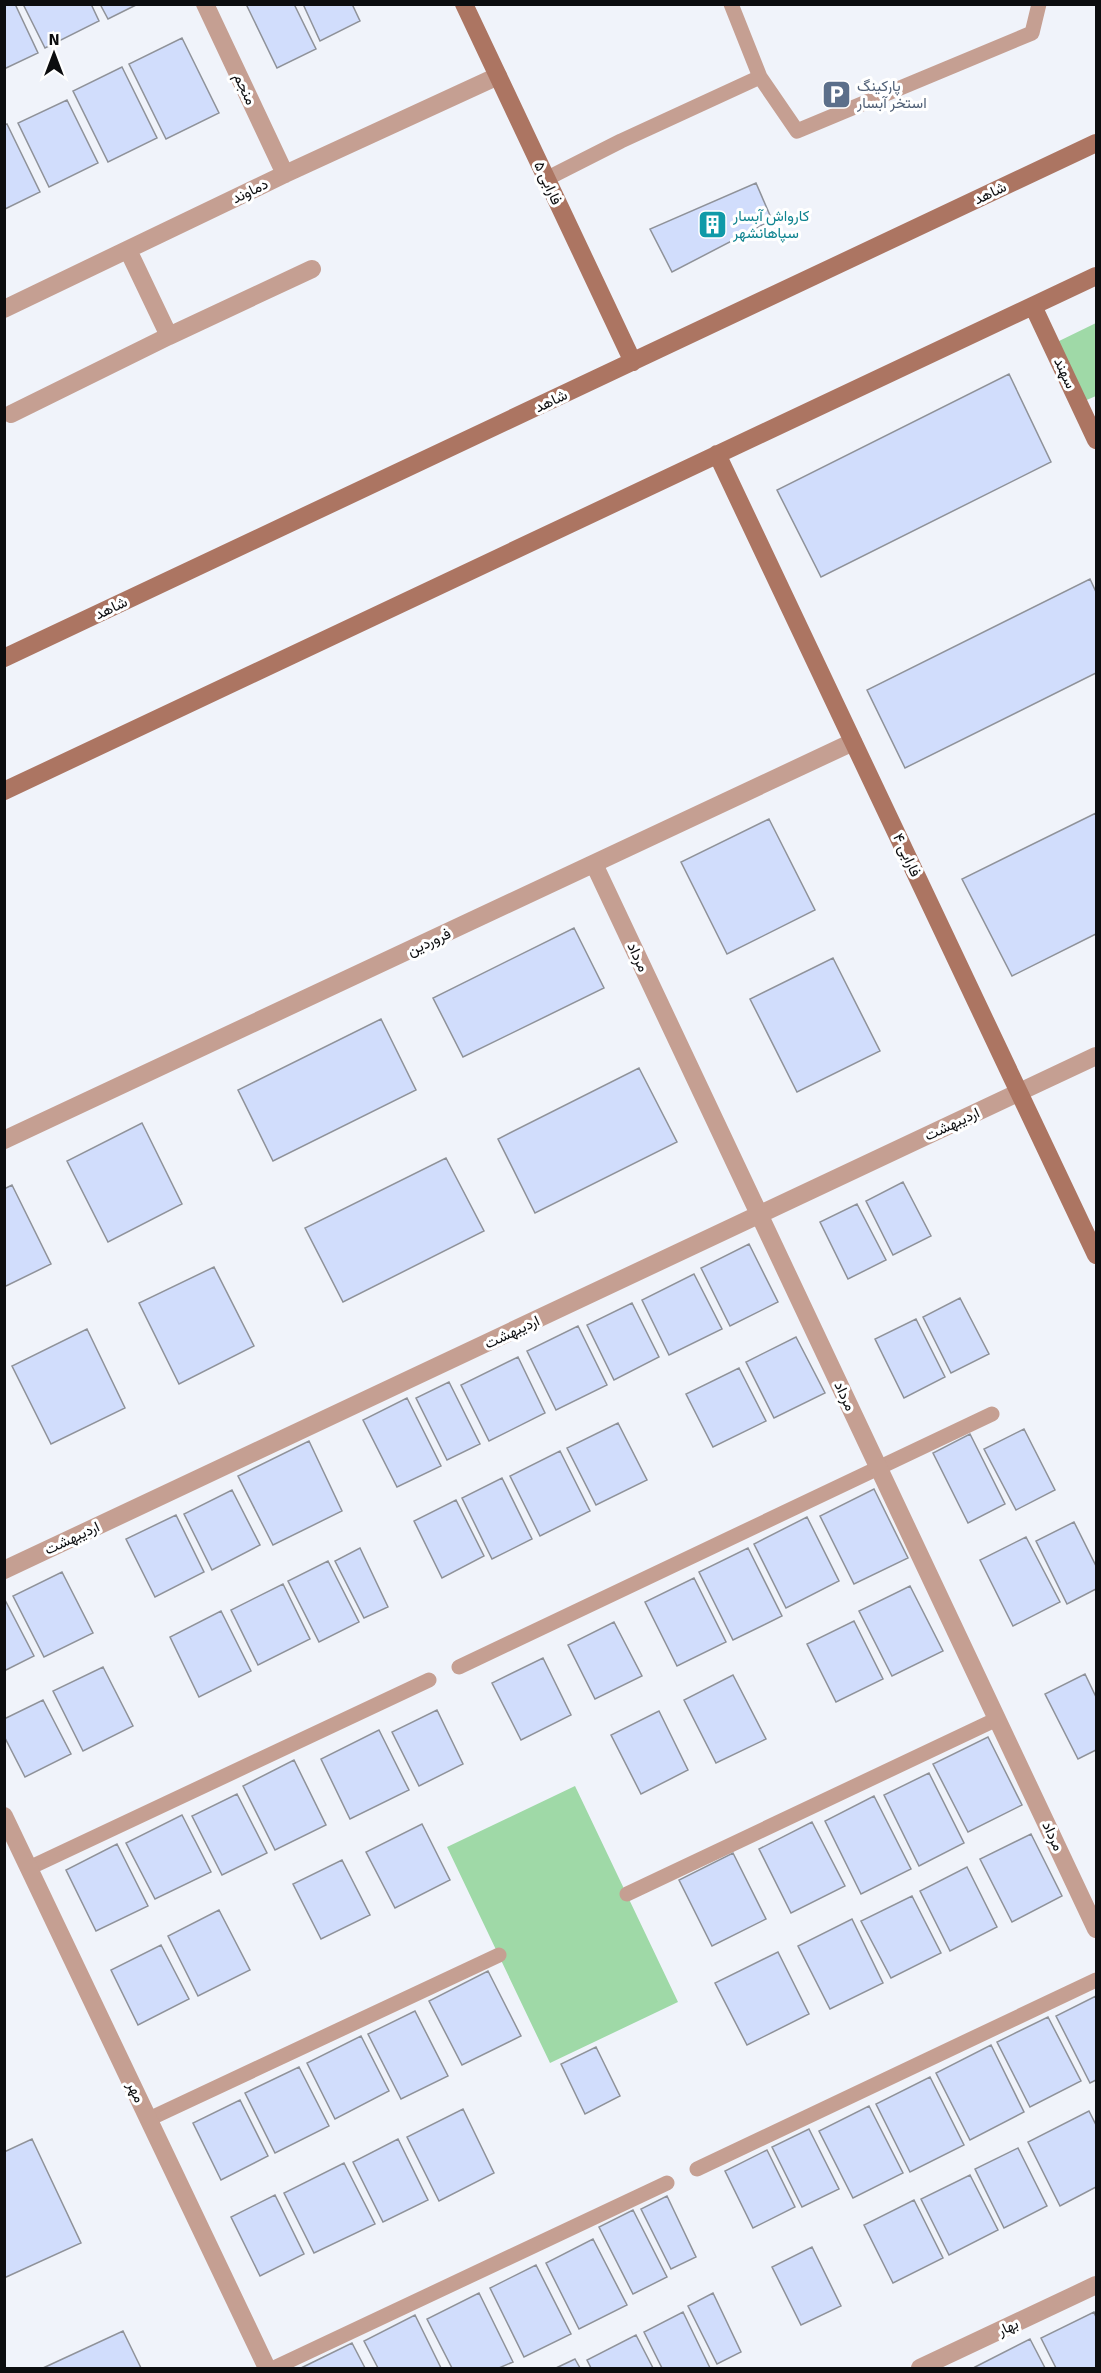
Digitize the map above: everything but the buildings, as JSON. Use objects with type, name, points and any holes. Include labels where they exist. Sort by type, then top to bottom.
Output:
[{"type":"main road","name":"فارابی ۵","points":[[464,4],[633,362]]},
{"type":"main road","name":"شاهد","points":[[4,658],[1096,143]]},
{"type":"main road","points":[[4,791],[1096,276]]},
{"type":"main road","name":"سهند","points":[[1033,306],[1096,440]]},
{"type":"main road","name":"فارابی ۴","points":[[717,454],[1096,1255]]},
{"type":"street","name":"منجم","points":[[205,4],[285,174]]},
{"type":"street","name":"دماوند","points":[[4,309],[285,174],[498,76]]},
{"type":"street","points":[[128,250],[169,336]]},
{"type":"street","points":[[11,414],[312,269]]},
{"type":"street","name":"فروردین","points":[[4,1140],[853,742]]},
{"type":"street","name":"مرداد","points":[[594,864],[1096,1929]]},
{"type":"street","name":"اردیبهشت","points":[[4,1570],[1096,1056]]},
{"type":"street","name":"مهر","points":[[4,1816],[267,2368]]},
{"type":"street","name":"بهار","points":[[920,2368],[1096,2285]]},
{"type":"lane","points":[[731,4],[760,78],[797,131],[1032,33],[1039,4]]},
{"type":"lane","points":[[546,178],[760,78]]},
{"type":"lane","points":[[459,1666],[992,1414]]},
{"type":"lane","points":[[29,1868],[429,1680]]},
{"type":"lane","points":[[627,1894],[997,1719]]},
{"type":"lane","points":[[148,2119],[499,1954]]},
{"type":"lane","points":[[697,2169],[1096,1980]]},
{"type":"lane","points":[[273,2368],[667,2183]]},
{"type":"green space","points":[[1096,323],[1096,396],[1082,402],[1055,343]]},
{"type":"green space","points":[[575,1786],[678,2002],[550,2063],[447,1847]]},
{"type":"place","name":"پارکینگ استخر آبسار","points":[[836,95]]},
{"type":"place","name":"کارواش آبسار سپاهانشهر","points":[[712,225]]}]
